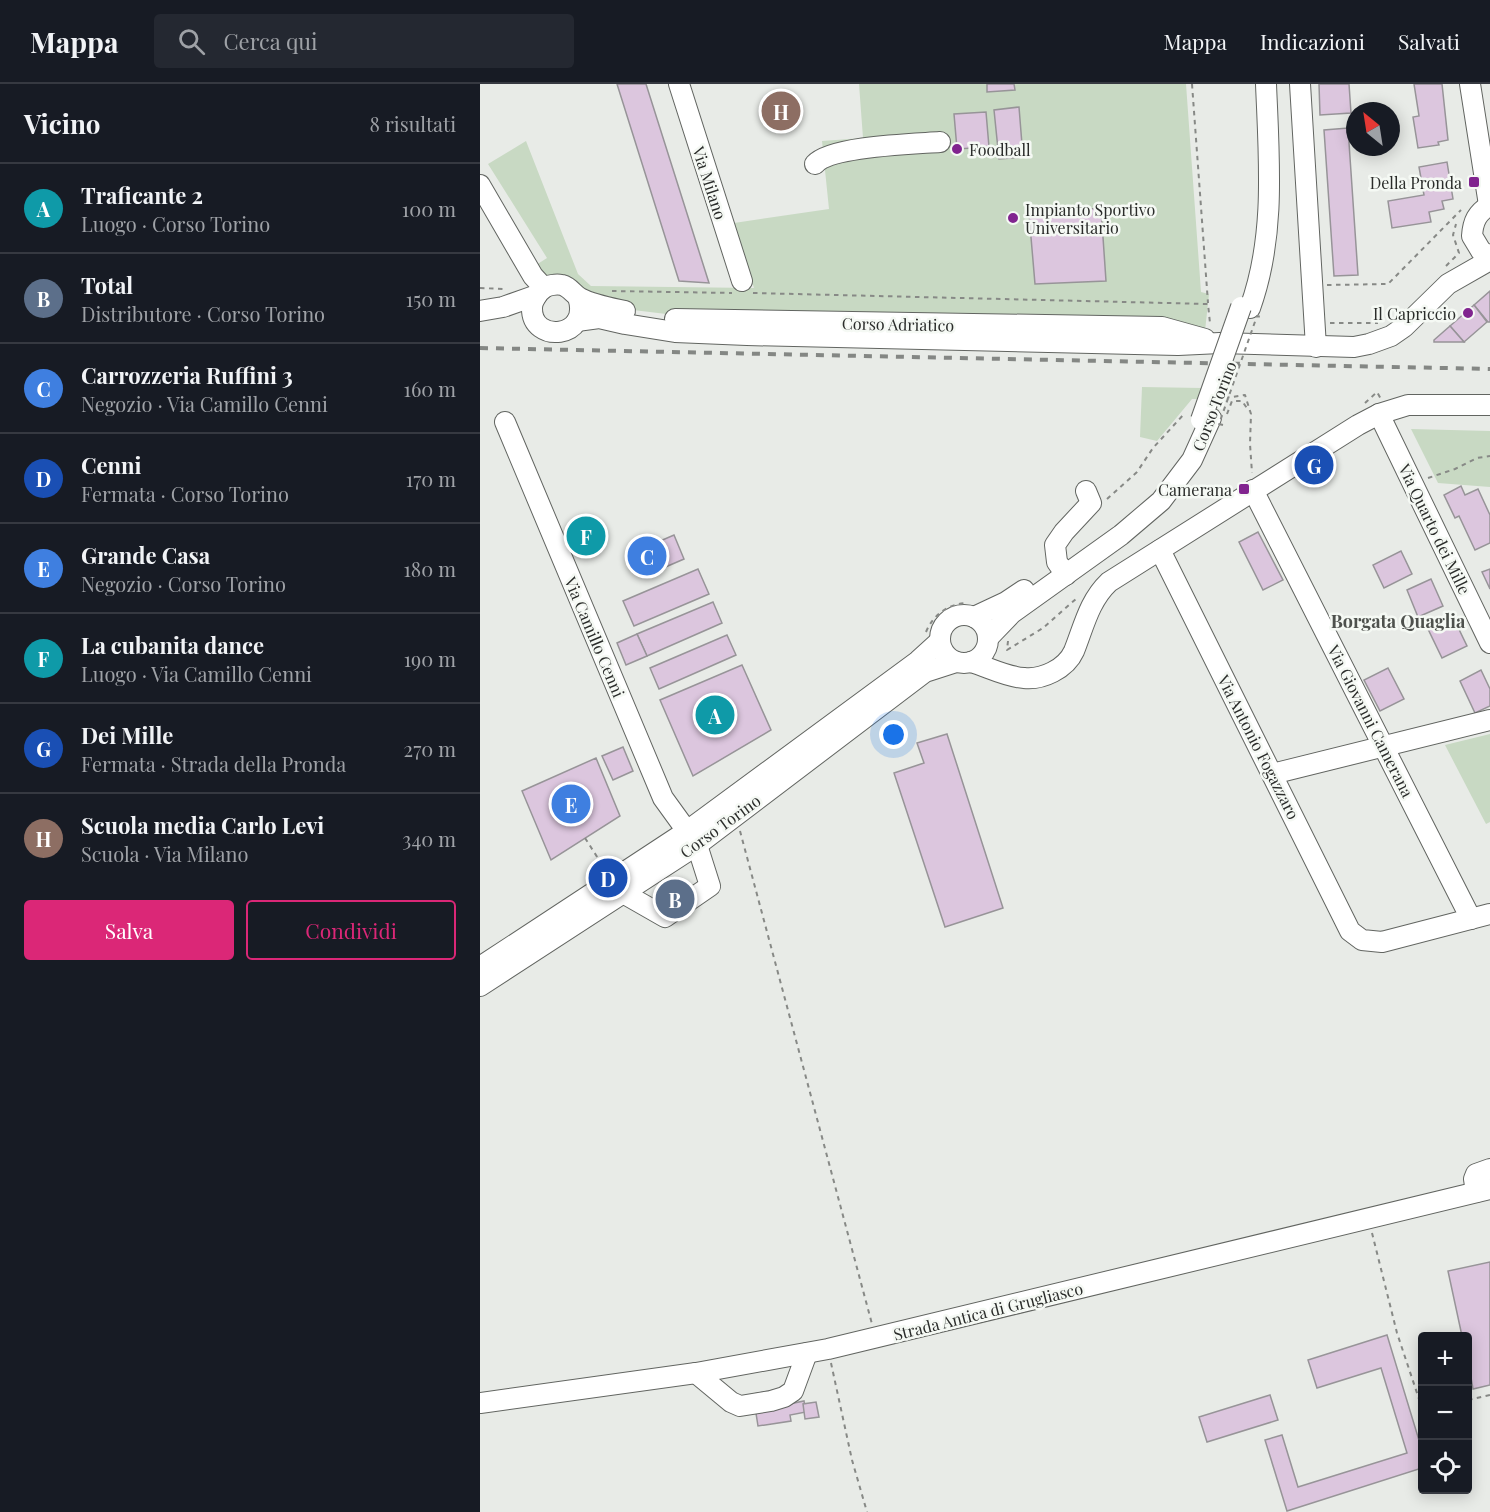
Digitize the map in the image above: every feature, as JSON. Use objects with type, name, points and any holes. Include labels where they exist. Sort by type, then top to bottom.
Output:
[{"type":"street","name":"Via Milano","points":[[679,84],[741,289]]},
{"type":"street","name":"Corso Torino","points":[[1206,418],[1251,311],[1259,211],[1256,84]]},
{"type":"street","name":"Corso Torino","points":[[480,967],[692,838],[736,815],[926,672],[963,662],[985,652],[988,640],[1012,613],[1156,492],[1178,465],[1218,399],[1251,311],[1260,278],[1267,246],[1269,221],[1266,84]]},
{"type":"street","points":[[1300,84],[1316,347]]},
{"type":"street","points":[[1446,276],[1466,258],[1470,249],[1475,218],[1489,205],[1470,84]]},
{"type":"street","points":[[814,164],[824,156],[856,150],[940,142]]},
{"type":"street","points":[[480,185],[541,291],[534,300],[532,308],[537,322]]},
{"type":"street","points":[[1446,276],[1490,258],[1481,251],[1472,236]]},
{"type":"street","name":"Corso Adriatico","points":[[480,310],[503,307],[561,285],[569,288],[578,297],[625,311],[668,319],[1178,345],[1215,336],[1316,347],[1354,347],[1391,336],[1404,327],[1446,276]]},
{"type":"street","points":[[577,321],[580,309],[578,297]]},
{"type":"street","name":"Corso Adriatico","points":[[480,323],[512,318],[537,322],[546,330],[558,333],[569,329],[577,321],[599,318],[675,332],[939,333]]},
{"type":"street","points":[[940,641],[943,651],[949,658],[963,662],[1017,677],[1039,677],[1051,672],[1066,662],[1074,652],[1092,603],[1100,590],[1160,550],[1253,481],[1379,414],[1408,405],[1490,405]]},
{"type":"street","name":"Via Quarto dei Mille","points":[[1379,414],[1490,643]]},
{"type":"street","name":"Via Camillo Cenni","points":[[505,422],[663,798],[692,838],[710,886],[665,917],[623,892]]},
{"type":"street","points":[[1349,431],[1381,435],[1392,440]]},
{"type":"street","name":"Via Giovanni Camerana","points":[[1253,481],[1384,746],[1480,917]]},
{"type":"street","points":[[1063,570],[1055,552],[1055,545],[1091,503],[1086,490]]},
{"type":"street","name":"Via Antonio Fogazzaro","points":[[1160,550],[1350,931],[1362,940],[1382,942],[1480,917]]},
{"type":"street","name":"Corso Torino","points":[[480,986],[623,892],[918,661],[940,641],[943,627],[949,619],[966,614],[974,616],[1006,602],[1063,570]]},
{"type":"street","points":[[974,616],[984,625],[988,640],[995,652],[1019,664],[1036,665],[1057,657],[1077,641]]},
{"type":"street","points":[[1272,774],[1490,720]]},
{"type":"street","points":[[1478,1192],[1474,1179],[1476,1174],[1490,1169]]},
{"type":"street","name":"Strada Antica di Grugliasco","points":[[480,1403],[696,1373],[828,1349],[1478,1192]]},
{"type":"street","points":[[696,1373],[731,1402],[740,1406],[771,1401],[793,1391],[807,1353]]},
{"type":"path","points":[[1192,84],[1208,304],[1215,336]]},
{"type":"path","points":[[1312,285],[1388,284],[1464,210],[1458,219],[1453,235],[1458,253],[1446,276]]},
{"type":"path","points":[[480,288],[510,289]]},
{"type":"path","points":[[605,291],[741,289],[1208,304]]},
{"type":"path","points":[[1206,418],[1219,424],[1257,316],[1251,311]]},
{"type":"path","points":[[1325,323],[1380,323]]},
{"type":"path","points":[[1218,399],[1245,395],[1251,414],[1250,444],[1253,481]]},
{"type":"path","points":[[1102,503],[1137,472],[1153,448],[1232,401],[1242,401],[1251,414]]},
{"type":"path","points":[[1426,478],[1455,469],[1477,458],[1490,456]]},
{"type":"path","points":[[1008,638],[1007,650],[1042,628],[1077,598]]},
{"type":"path","points":[[736,815],[876,1338]]},
{"type":"path","points":[[585,838],[605,869]]},
{"type":"path","points":[[1369,1219],[1397,1333],[1418,1396]]},
{"type":"path","points":[[828,1349],[852,1460],[867,1512]]},
{"type":"path","points":[[1472,1399],[1490,1395]]},
{"type":"green space","name":"Impianto Sportivo Universitario","points":[[859,84],[1186,84],[1201,292],[1209,294],[1205,331],[683,316],[633,310],[546,277],[536,265],[547,258],[488,164],[526,141],[578,274],[591,286],[754,288],[734,223],[829,209],[822,141],[863,138]]},
{"type":"green space","points":[[1142,387],[1202,388],[1199,399],[1192,399],[1157,441],[1140,437]]},
{"type":"green space","points":[[1411,429],[1490,431],[1490,487],[1438,483]]},
{"type":"green space","points":[[1490,734],[1490,822],[1486,824],[1445,745]]},
{"type":"building","points":[[617,84],[646,84],[709,283],[679,281]]},
{"type":"building","points":[[987,84],[1014,84],[1015,90],[987,92]]},
{"type":"building","points":[[1319,84],[1349,84],[1350,102],[1346,102],[1346,113],[1320,115]]},
{"type":"building","points":[[1414,84],[1442,84],[1448,140],[1438,142],[1439,145],[1418,148],[1413,117],[1419,116]]},
{"type":"building","points":[[1019,107],[1023,157],[999,159],[994,110]]},
{"type":"building","points":[[986,112],[989,147],[957,149],[954,114]]},
{"type":"building","points":[[1346,128],[1346,156],[1350,156],[1358,275],[1334,276],[1324,130]]},
{"type":"building","points":[[1447,162],[1453,199],[1442,201],[1444,209],[1429,212],[1431,222],[1392,228],[1388,201],[1424,195],[1419,167]]},
{"type":"building","points":[[1101,208],[1106,281],[1035,284],[1029,214]]},
{"type":"building","points":[[1490,291],[1490,322],[1488,322],[1474,305]]},
{"type":"building","points":[[1474,305],[1487,322],[1464,342],[1450,326]]},
{"type":"building","points":[[1450,326],[1464,342],[1434,342],[1434,340]]},
{"type":"building","points":[[1461,486],[1465,495],[1478,489],[1490,515],[1490,543],[1475,550],[1459,516],[1455,518],[1444,495]]},
{"type":"building","points":[[594,521],[603,541],[577,552],[569,532]]},
{"type":"building","points":[[1258,532],[1283,580],[1263,590],[1239,542]]},
{"type":"building","points":[[674,535],[684,559],[647,575],[637,551]]},
{"type":"building","points":[[1401,551],[1412,574],[1384,588],[1373,565]]},
{"type":"building","points":[[698,569],[709,594],[634,626],[623,601]]},
{"type":"building","points":[[1490,569],[1490,589],[1482,572]]},
{"type":"building","points":[[1431,579],[1443,606],[1418,617],[1407,590]]},
{"type":"building","points":[[713,602],[722,623],[647,656],[637,634]]},
{"type":"building","points":[[1453,617],[1467,646],[1442,658],[1428,629]]},
{"type":"building","points":[[637,634],[647,656],[626,665],[617,643]]},
{"type":"building","points":[[727,635],[736,655],[659,689],[650,668]]},
{"type":"building","points":[[742,665],[771,730],[693,776],[660,700]]},
{"type":"building","points":[[1388,668],[1404,699],[1380,711],[1364,680]]},
{"type":"building","points":[[1481,670],[1490,689],[1490,706],[1475,713],[1460,681]]},
{"type":"building","points":[[947,734],[1003,908],[945,927],[894,773],[924,763],[917,743]]},
{"type":"building","points":[[623,747],[633,771],[613,780],[602,756]]},
{"type":"building","points":[[596,758],[620,816],[551,860],[522,791]]},
{"type":"building","points":[[1490,1262],[1490,1385],[1473,1389],[1472,1332],[1461,1332],[1448,1271]]},
{"type":"building","points":[[1387,1335],[1418,1437],[1418,1469],[1287,1511],[1265,1440],[1282,1435],[1298,1487],[1407,1453],[1381,1368],[1317,1388],[1308,1360]]},
{"type":"building","points":[[786,1388],[789,1404],[804,1401],[806,1412],[790,1415],[791,1421],[758,1426],[753,1394]]},
{"type":"building","points":[[1270,1395],[1278,1420],[1207,1442],[1199,1417]]},
{"type":"building","points":[[816,1402],[819,1417],[805,1419],[803,1404]]},
{"type":"railway","points":[[480,348],[1490,369]]},
{"type":"place","name":"Scuola media Carlo Levi","points":[[781,111]]},
{"type":"place","name":"Foodball","points":[[957,149]]},
{"type":"place","name":"Della Pronda","points":[[1474,182]]},
{"type":"place","name":"Impianto Sportivo Universitario","points":[[1013,218]]},
{"type":"place","name":"Il Capriccio","points":[[1468,313]]},
{"type":"place","name":"Dei Mille","points":[[1314,465]]},
{"type":"place","name":"Camerana","points":[[1244,489]]},
{"type":"place","name":"La cubanita dance","points":[[586,536]]},
{"type":"place","name":"Carrozzeria Ruffini 3","points":[[647,556]]},
{"type":"place","name":"Traficante 2","points":[[715,715]]},
{"type":"place","name":"Grande Casa","points":[[571,804]]},
{"type":"place","name":"Cenni","points":[[608,878]]},
{"type":"place","name":"Total","points":[[675,899]]},
{"type":"district","name":"Borgata Quaglia","points":[[1398,621]]}]
